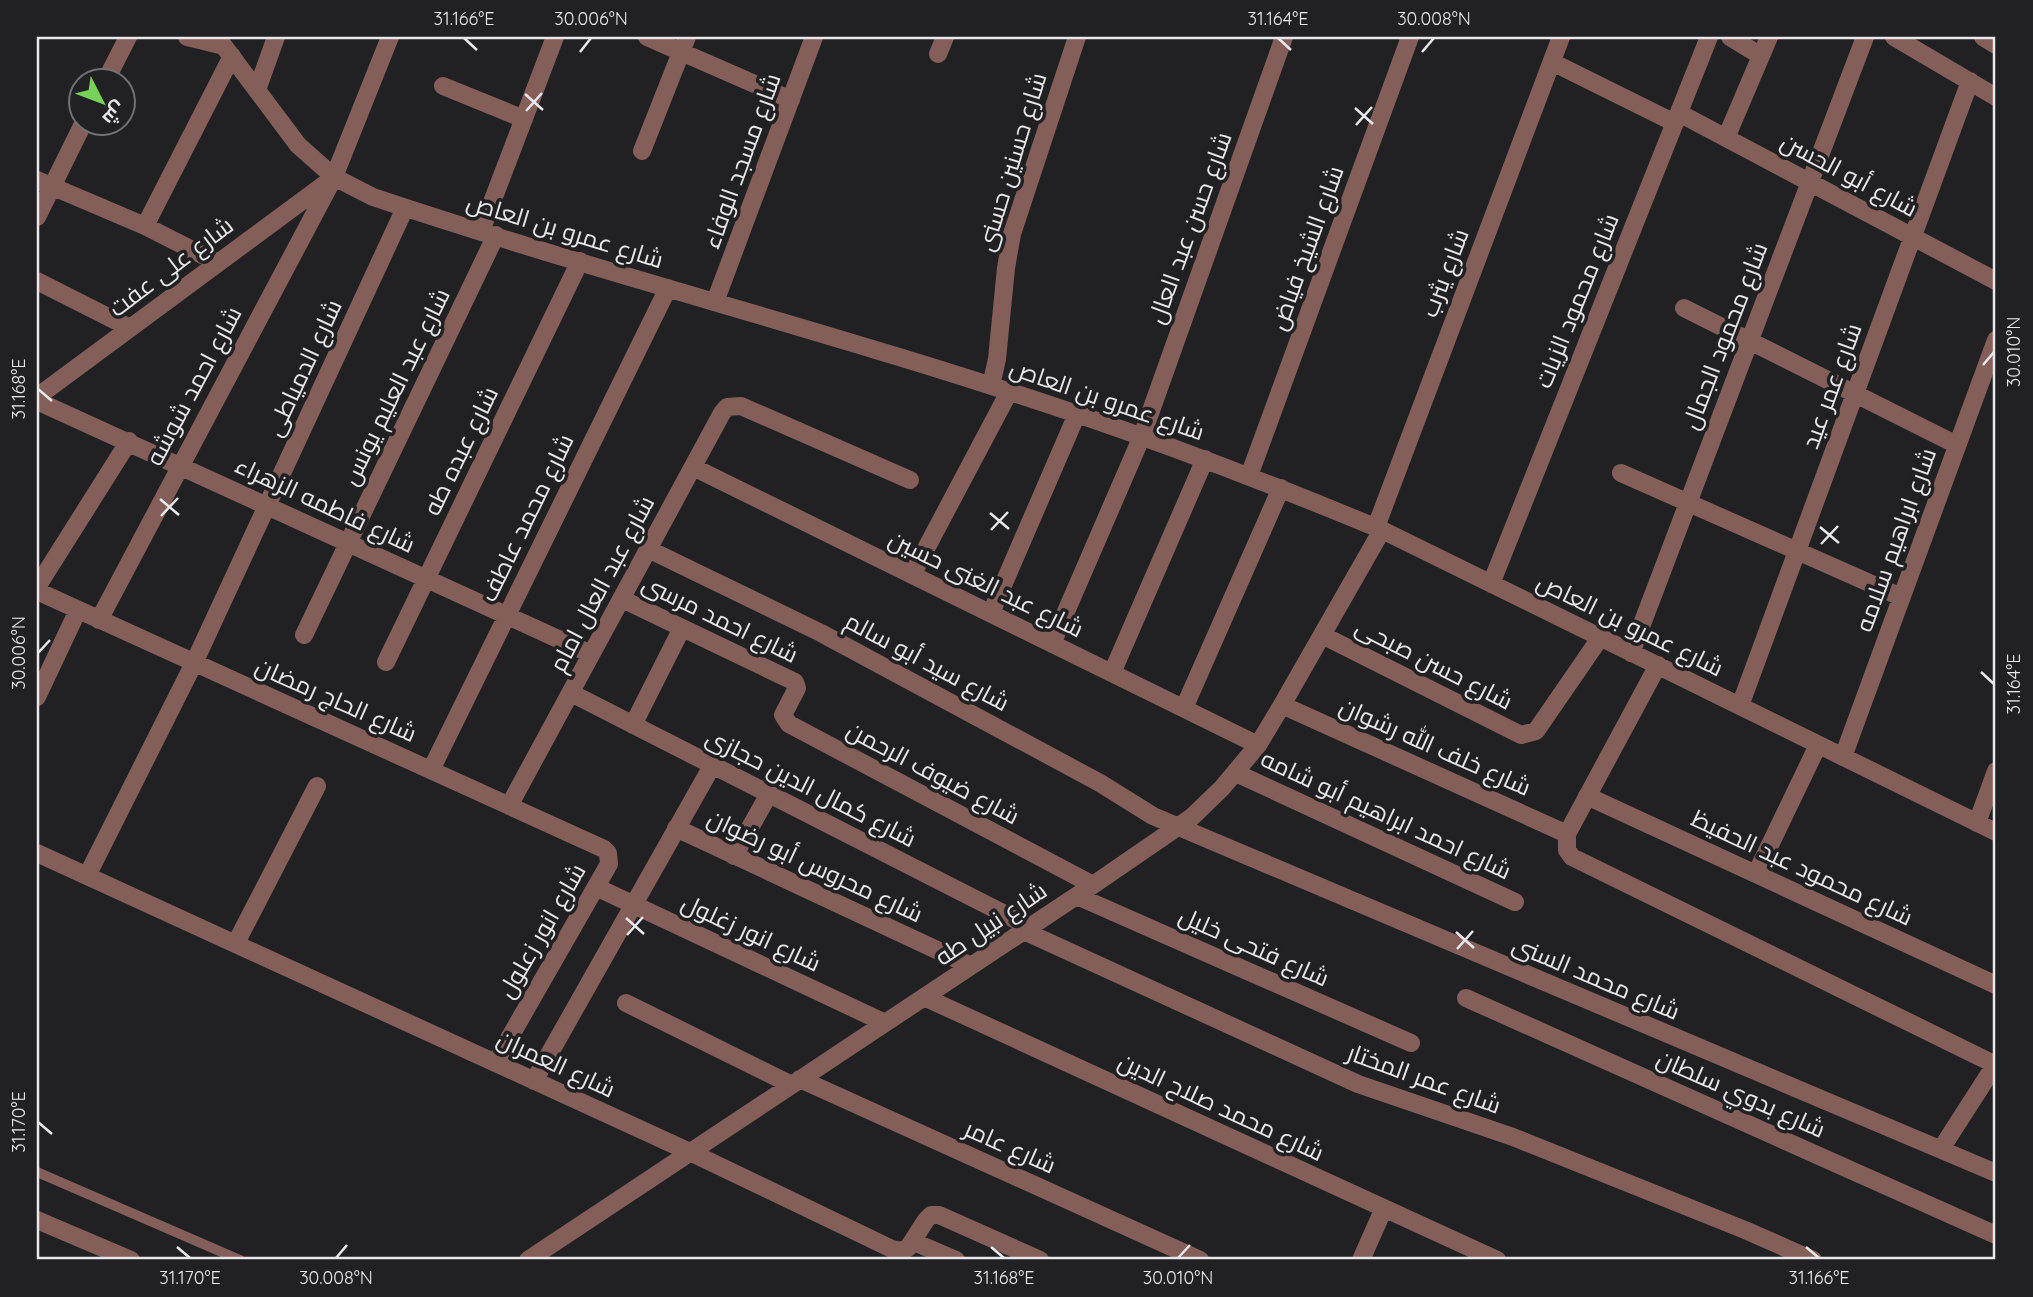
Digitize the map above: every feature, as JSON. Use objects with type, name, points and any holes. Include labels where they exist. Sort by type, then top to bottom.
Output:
[{"type":"street","points":[[113,66],[128,37]]},
{"type":"street","points":[[145,226],[224,46],[187,37]]},
{"type":"street","points":[[257,90],[276,37]]},
{"type":"street","name":"شارع احمد شوشه","points":[[99,620],[334,177],[390,37]]},
{"type":"street","name":"شارع عبد العليم يونس","points":[[304,635],[488,233],[524,118],[555,37]]},
{"type":"street","points":[[647,37],[684,44],[790,100]]},
{"type":"street","name":"شارع مسجد الوفاء","points":[[715,302],[814,37]]},
{"type":"street","points":[[938,54],[945,37]]},
{"type":"street","name":"شارع حسنين حسنى","points":[[991,386],[997,359],[1012,234],[1077,37]]},
{"type":"street","name":"شارع حسن عبد العال","points":[[1052,644],[1142,436],[1283,37]]},
{"type":"street","name":"شارع الشيخ فياض","points":[[1249,476],[1410,37]]},
{"type":"street","name":"شارع يثرب","points":[[1379,529],[1561,37]]},
{"type":"street","name":"شارع محمود الزيات","points":[[1491,584],[1709,37]]},
{"type":"street","points":[[1730,37],[1761,56]]},
{"type":"street","points":[[1726,138],[1769,37]]},
{"type":"street","name":"شارع محمود الجمال","points":[[1631,653],[1865,37]]},
{"type":"street","points":[[1894,37],[1996,97]]},
{"type":"street","points":[[1983,37],[1996,45]]},
{"type":"street","points":[[642,151],[684,44]]},
{"type":"street","name":"شارع عمرو بن العاص","points":[[224,46],[298,145],[334,177],[373,197],[991,386],[1142,436],[1281,488],[1379,529],[1996,832]]},
{"type":"street","name":"شارع أبو الحسن","points":[[1552,62],[1726,138],[1996,281]]},
{"type":"street","name":"شارع عمر عيد","points":[[1740,706],[1970,81]]},
{"type":"street","points":[[443,86],[524,118]]},
{"type":"street","points":[[37,216],[44,183],[75,136]]},
{"type":"street","name":"شارع على عفت","points":[[37,399],[334,177]]},
{"type":"street","points":[[44,183],[145,226],[218,263]]},
{"type":"street","name":"شارع الدمياطى","points":[[86,876],[194,663],[405,208]]},
{"type":"street","name":"شارع عبده طه","points":[[386,662],[580,261]]},
{"type":"street","points":[[37,281],[130,328]]},
{"type":"street","name":"شارع محمد عاطف","points":[[431,770],[668,288]]},
{"type":"street","points":[[1684,308],[1957,445]]},
{"type":"street","name":"شارع ابراهيم سلامه","points":[[1843,757],[1996,340]]},
{"type":"street","points":[[912,575],[1009,392]]},
{"type":"street","name":"شارع فاطمه الزهراء","points":[[37,399],[591,654]]},
{"type":"street","name":"شارع عبد العال امام","points":[[509,806],[727,407],[734,405],[751,411],[911,480]]},
{"type":"street","points":[[991,613],[1077,414]]},
{"type":"street","points":[[37,589],[129,441]]},
{"type":"street","points":[[1112,673],[1205,459]]},
{"type":"street","name":"شارع عبد الغنى حسين","points":[[693,467],[1258,745]]},
{"type":"street","points":[[1621,473],[1901,597]]},
{"type":"street","points":[[1184,708],[1281,488]]},
{"type":"street","name":"شارع نبيل طه","points":[[528,1260],[971,967],[1192,817],[1236,773],[1258,745],[1379,529]]},
{"type":"street","name":"شارع سيد أبو سالم","points":[[648,550],[821,633],[1100,783],[1153,816],[1177,826]]},
{"type":"street","name":"شارع الحاج رمضان","points":[[37,589],[99,620],[604,849],[609,859]]},
{"type":"street","name":"شارع احمد مرسى","points":[[622,599],[793,680],[797,685]]},
{"type":"street","points":[[37,696],[78,610]]},
{"type":"street","points":[[633,725],[682,628]]},
{"type":"street","name":"شارع حسن صبحى","points":[[1322,635],[1521,735],[1536,731],[1600,638]]},
{"type":"street","points":[[1658,665],[1567,834],[1567,850],[1579,862],[1996,1065],[1941,1149]]},
{"type":"street","name":"شارع ضيوف الرحمن","points":[[797,685],[783,715],[789,724],[1093,885]]},
{"type":"street","name":"شارع كمال الدين حجازى","points":[[571,693],[1027,929]]},
{"type":"street","name":"شارع خلف الله رشوان","points":[[1282,705],[1567,834]]},
{"type":"street","points":[[1756,874],[1818,745]]},
{"type":"street","points":[[534,1081],[712,766]]},
{"type":"street","points":[[1977,823],[1996,771]]},
{"type":"street","name":"شارع احمد ابراهيم أبو شامه","points":[[1236,773],[1515,902]]},
{"type":"street","points":[[236,943],[317,786]]},
{"type":"street","points":[[734,856],[769,794]]},
{"type":"street","name":"شارع محمود عبد الحفيظ","points":[[1587,796],[1996,985]]},
{"type":"street","name":"شارع محمد السنى","points":[[1177,826],[1996,1174]]},
{"type":"street","name":"شارع محروس أبو رضوان","points":[[676,828],[971,967]]},
{"type":"street","name":"شارع العمران","points":[[37,853],[692,1153],[892,1249],[901,1251],[914,1242]]},
{"type":"street","name":"شارع انور زعلول","points":[[495,1063],[609,864],[609,859]]},
{"type":"street","name":"شارع انور زغلول","points":[[596,887],[885,1023]]},
{"type":"street","name":"شارع فتحى خليل","points":[[1077,896],[1411,1042]]},
{"type":"street","name":"شارع عمر المختار","points":[[1027,929],[1358,1084],[1513,1137],[1813,1260]]},
{"type":"street","name":"شارع محمد صلاح الدين","points":[[924,997],[1487,1258]]},
{"type":"street","name":"شارع بدوي سلطان","points":[[1466,998],[1996,1235]]},
{"type":"street","name":"شارع عامر","points":[[626,1003],[796,1082],[1200,1260]]},
{"type":"street","points":[[1361,1260],[1384,1208]]},
{"type":"street","points":[[956,1260],[914,1242],[931,1215],[939,1215],[1040,1260]]},
{"type":"street","points":[[37,1220],[131,1260]]},
{"type":"lane","points":[[37,1172],[240,1260]]}]
